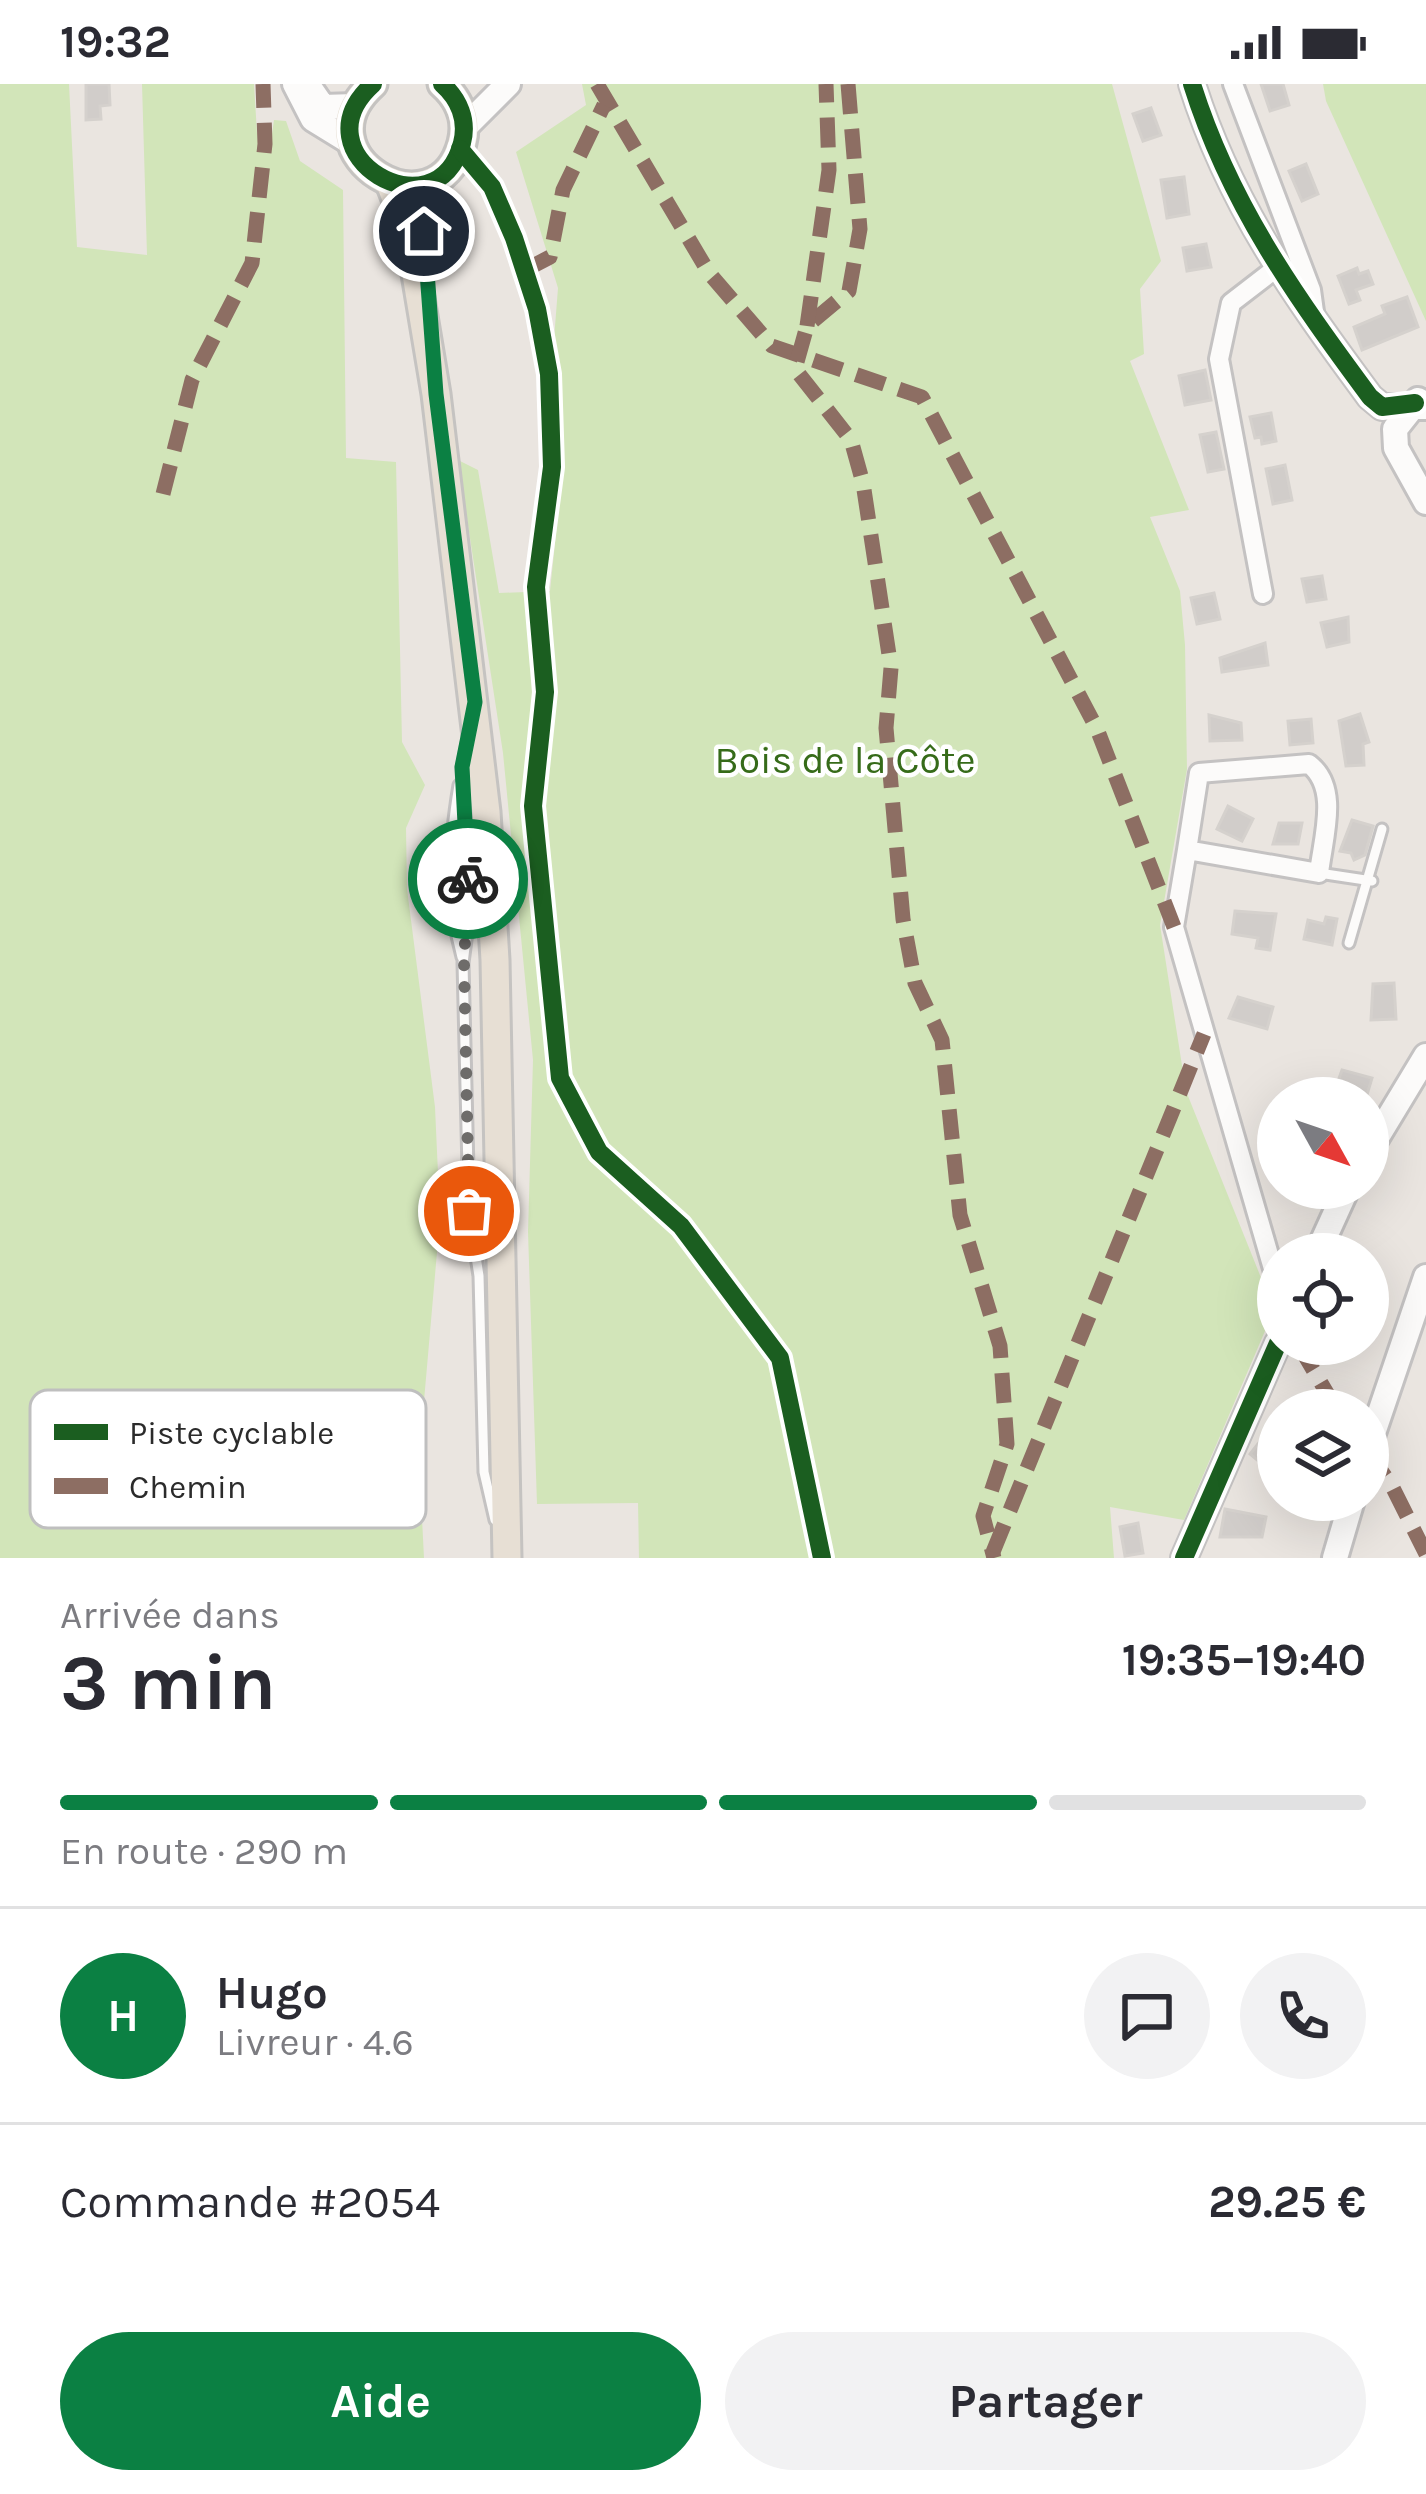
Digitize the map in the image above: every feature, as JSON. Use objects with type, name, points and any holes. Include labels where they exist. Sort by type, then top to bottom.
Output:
[{"type":"main road","points":[[436,394],[424,215],[437,177],[462,138],[446,88]]},
{"type":"main road","points":[[364,95],[352,143],[366,168],[390,183],[410,232],[475,702],[493,911],[506,1558]]},
{"type":"main road","points":[[390,183],[437,177]]},
{"type":"street","points":[[295,84],[313,119],[352,143]]},
{"type":"street","points":[[307,84],[323,107],[364,95]]},
{"type":"street","points":[[446,88],[476,91],[489,84]]},
{"type":"street","points":[[508,84],[462,138],[492,188],[537,309],[552,404],[553,467],[536,587],[545,692],[533,806],[560,1078],[598,1151],[681,1226],[780,1358],[822,1558]]},
{"type":"street","points":[[1192,84],[1210,139],[1275,268],[1382,407],[1422,400]]},
{"type":"street","points":[[1233,84],[1311,290],[1316,323]]},
{"type":"street","points":[[437,177],[473,181],[499,206]]},
{"type":"street","points":[[1263,594],[1219,359],[1231,303],[1275,268]]},
{"type":"street","points":[[1422,400],[1395,429],[1396,448],[1426,502]]},
{"type":"street","points":[[1187,850],[1319,873],[1328,788],[1323,774],[1310,764],[1199,773],[1174,927],[1263,1233]]},
{"type":"street","points":[[1389,1117],[1426,1056]]},
{"type":"street","points":[[1388,1389],[1426,1277]]},
{"type":"street","points":[[1184,1558],[1268,1365]]},
{"type":"street","points":[[1334,1558],[1345,1521]]},
{"type":"lane","points":[[464,963],[452,920],[448,850],[475,702]]},
{"type":"lane","points":[[462,767],[470,909],[464,963],[469,1211],[479,1276],[484,1472],[506,1558]]},
{"type":"lane","points":[[1349,944],[1382,829]]},
{"type":"lane","points":[[1319,873],[1368,880]]},
{"type":"green space","points":[[0,84],[69,84],[77,247],[147,255],[142,84],[254,84],[257,133],[272,134],[274,120],[286,121],[300,161],[343,190],[346,458],[396,462],[402,742],[425,785],[406,828],[407,889],[435,1107],[440,1218],[425,1390],[30,1390],[30,1528],[422,1528],[424,1558],[0,1558]]},
{"type":"green space","name":"Bois de la Côte","points":[[582,84],[1112,84],[1161,261],[1140,289],[1144,354],[1130,361],[1189,510],[1150,517],[1180,591],[1185,645],[1187,769],[1160,925],[1186,1091],[1257,1268],[1257,1350],[1184,1520],[1110,1507],[1114,1558],[639,1558],[638,1503],[537,1504],[528,1232],[533,1060],[503,753],[458,460],[478,470],[499,593],[550,591],[564,457],[553,352],[558,288],[516,152],[586,105]]},
{"type":"green space","points":[[1323,84],[1426,84],[1426,321],[1326,101]]},
{"type":"building","points":[[86,84],[109,84],[110,105],[100,106],[101,119],[86,120]]},
{"type":"building","points":[[1261,84],[1283,84],[1289,105],[1270,111]]},
{"type":"building","points":[[1151,108],[1161,135],[1143,141],[1133,114]]},
{"type":"building","points":[[1306,164],[1318,194],[1302,201],[1289,171]]},
{"type":"building","points":[[1184,177],[1189,214],[1167,218],[1161,180]]},
{"type":"building","points":[[1206,244],[1211,267],[1187,271],[1183,248]]},
{"type":"building","points":[[1357,268],[1359,274],[1368,271],[1373,284],[1356,290],[1360,300],[1349,304],[1338,276]]},
{"type":"building","points":[[1407,297],[1418,327],[1362,350],[1354,327],[1385,314],[1382,306]]},
{"type":"building","points":[[1205,370],[1211,400],[1185,405],[1179,376]]},
{"type":"building","points":[[1271,413],[1276,441],[1262,444],[1261,437],[1255,438],[1250,417]]},
{"type":"building","points":[[1216,432],[1224,469],[1208,472],[1200,435]]},
{"type":"building","points":[[1285,465],[1292,500],[1273,504],[1266,469]]},
{"type":"building","points":[[1322,576],[1326,599],[1307,602],[1302,579]]},
{"type":"building","points":[[1214,593],[1220,619],[1197,624],[1191,598]]},
{"type":"building","points":[[1348,617],[1349,642],[1327,647],[1321,623]]},
{"type":"building","points":[[1265,643],[1268,665],[1222,672],[1220,658]]},
{"type":"building","points":[[1360,714],[1369,742],[1363,744],[1364,765],[1346,766],[1339,721]]},
{"type":"building","points":[[1209,715],[1241,723],[1242,740],[1210,741]]},
{"type":"building","points":[[1311,719],[1313,743],[1290,745],[1288,721]]},
{"type":"building","points":[[1228,806],[1253,819],[1242,841],[1217,829]]},
{"type":"building","points":[[1352,820],[1373,826],[1365,855],[1354,860],[1351,853],[1340,851]]},
{"type":"building","points":[[1279,823],[1302,823],[1298,844],[1273,844]]},
{"type":"building","points":[[1235,911],[1276,914],[1270,950],[1256,948],[1258,938],[1232,934]]},
{"type":"building","points":[[1326,917],[1337,919],[1332,945],[1304,939],[1308,920],[1324,924]]},
{"type":"building","points":[[1394,983],[1396,1019],[1371,1020],[1373,984]]},
{"type":"building","points":[[1238,997],[1273,1007],[1267,1029],[1229,1018]]},
{"type":"building","points":[[1342,1070],[1368,1077],[1340,1077]]},
{"type":"building","points":[[1225,1509],[1265,1521],[1262,1537],[1220,1537]]},
{"type":"building","points":[[1138,1523],[1143,1553],[1125,1556],[1120,1527]]},
{"type":"marked path","points":[[163,494],[192,380],[252,263],[265,144],[263,84]]},
{"type":"marked path","points":[[597,84],[709,273],[772,346],[922,397],[1097,729],[1174,927]]},
{"type":"marked path","points":[[807,326],[829,170],[826,84]]},
{"type":"marked path","points":[[848,84],[860,229],[849,291],[807,326],[795,369],[851,440],[863,483],[891,668],[886,728],[903,919],[915,983],[942,1040],[960,1215],[1000,1346],[1007,1444],[983,1516],[994,1558]]},
{"type":"marked path","points":[[525,270],[550,257],[563,190],[604,105]]},
{"type":"marked path","points":[[993,1552],[1204,1034]]},
{"type":"marked path","points":[[1310,1365],[1325,1389]]},
{"type":"marked path","points":[[1389,1482],[1426,1554]]},
{"type":"cycle path","points":[[373,84],[353,111],[350,137],[360,159],[378,176],[402,185],[426,184],[448,171],[462,143],[461,110],[442,84]]},
{"type":"cycle path","points":[[1192,84],[1225,170],[1267,248],[1316,323],[1382,407],[1415,403]]},
{"type":"cycle path","points":[[460,149],[492,187],[514,238],[537,309],[549,374],[552,467],[536,587],[545,692],[533,806],[560,1078],[599,1152],[681,1226],[780,1358],[822,1558]]},
{"type":"cycle path","points":[[1184,1558],[1268,1365]]},
{"type":"way so far","points":[[468,879],[464,963],[469,1211]]},
{"type":"route","points":[[424,231],[436,394],[475,702],[462,767],[468,879]]}]
